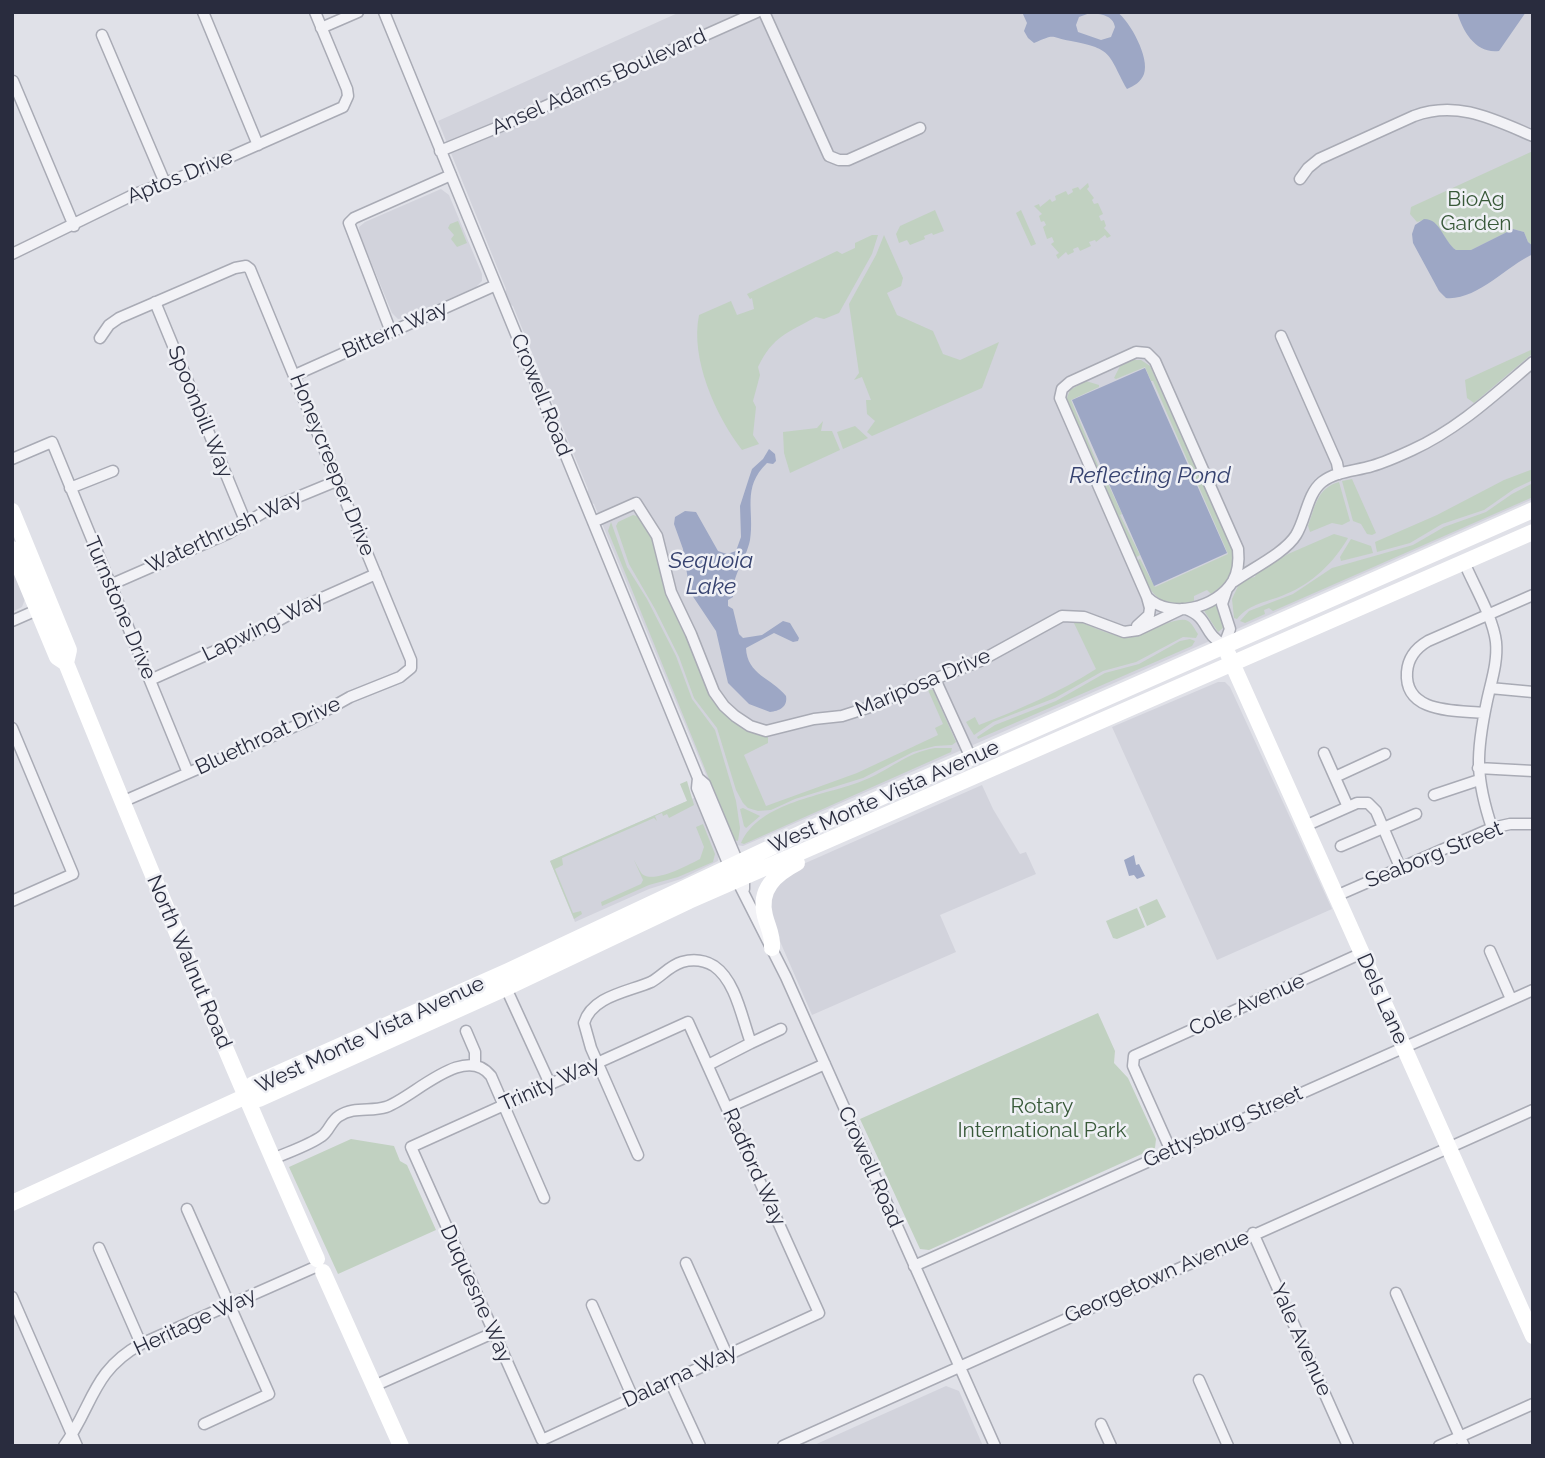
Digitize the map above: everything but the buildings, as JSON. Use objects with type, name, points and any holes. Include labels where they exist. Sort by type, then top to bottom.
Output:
[{"type":"main road","name":"West Monte Vista Avenue","points":[[244,1097],[258,1099],[506,988],[738,876],[971,758],[1533,510]]},
{"type":"main road","name":"North Walnut Road","points":[[12,511],[69,650],[66,663]]},
{"type":"main road","name":"West Monte Vista Avenue","points":[[12,1203],[244,1097],[256,1083],[445,1000],[807,849],[1533,532]]},
{"type":"main road","name":"North Walnut Road","points":[[12,549],[57,657],[66,663],[244,1097],[401,1446]]},
{"type":"main road","name":"Dels Lane","points":[[1224,645],[1533,1336]]},
{"type":"main road","points":[[772,948],[773,935],[764,911],[766,891],[773,879],[799,862],[807,849]]},
{"type":"street","points":[[203,12],[258,145]]},
{"type":"street","points":[[315,12],[321,28],[358,12]]},
{"type":"street","name":"Crowell Road","points":[[384,12],[698,778],[705,784],[738,876],[995,1446]]},
{"type":"street","name":"Ansel Adams Boulevard","points":[[440,151],[498,128],[757,12]]},
{"type":"street","points":[[764,12],[829,156],[848,160],[920,128]]},
{"type":"street","name":"Aptos Drive","points":[[12,254],[135,194],[339,110],[347,101],[346,89],[321,28]]},
{"type":"street","points":[[102,35],[164,183]]},
{"type":"street","points":[[13,81],[74,226]]},
{"type":"street","points":[[1300,179],[1319,159],[1414,116],[1431,111],[1456,109],[1476,113],[1533,136]]},
{"type":"street","points":[[391,332],[349,223],[354,218],[451,175]]},
{"type":"street","name":"Honeycreeper Drive","points":[[155,302],[234,268],[246,267],[253,274],[409,654],[411,668]]},
{"type":"street","name":"Bittern Way","points":[[295,375],[496,285]]},
{"type":"street","points":[[100,338],[113,322],[155,302]]},
{"type":"street","name":"Spoonbill Way","points":[[155,302],[246,523]]},
{"type":"street","points":[[1281,336],[1337,463],[1339,474]]},
{"type":"street","points":[[1133,630],[1149,615],[1150,608],[1062,405],[1061,392],[1070,382],[1136,352],[1152,356],[1237,546],[1248,561],[1256,562],[1284,547],[1296,534],[1316,488],[1329,478],[1390,460],[1436,438],[1470,416],[1533,362]]},
{"type":"street","name":"Turnstone Drive","points":[[12,459],[52,442],[188,773]]},
{"type":"street","points":[[70,488],[113,471]]},
{"type":"street","name":"Waterthrush Way","points":[[110,585],[339,480]]},
{"type":"street","name":"Mariposa Drive","points":[[593,522],[636,503],[657,537],[671,592],[691,634],[708,680],[721,702],[744,722],[766,731],[814,719],[842,716],[870,707],[1001,651],[1062,616],[1081,616],[1116,630],[1133,630]]},
{"type":"street","points":[[1147,597],[1159,605],[1184,609],[1201,617],[1211,637],[1224,645],[1230,629],[1222,604],[1236,572],[1237,546]]},
{"type":"street","points":[[1133,630],[1208,602],[1266,559]]},
{"type":"street","points":[[1464,562],[1494,633],[1496,651],[1479,736],[1478,774],[1492,828]]},
{"type":"street","name":"Lapwing Way","points":[[150,680],[260,631],[304,606],[376,574]]},
{"type":"street","points":[[1484,713],[1427,706],[1411,691],[1407,670],[1410,658],[1422,644],[1533,595]]},
{"type":"street","points":[[12,621],[37,610]]},
{"type":"street","name":"Bluethroat Drive","points":[[122,802],[301,724],[350,698],[400,677],[411,668]]},
{"type":"street","points":[[935,679],[971,758]]},
{"type":"street","points":[[1490,688],[1533,692]]},
{"type":"street","points":[[12,728],[73,874],[12,901]]},
{"type":"street","points":[[1324,752],[1348,807]]},
{"type":"street","points":[[1335,777],[1385,754]]},
{"type":"street","points":[[1434,795],[1478,774],[1533,771]]},
{"type":"street","points":[[1305,826],[1348,807],[1363,802],[1370,804],[1401,867]]},
{"type":"street","points":[[1341,846],[1416,814]]},
{"type":"street","name":"Seaborg Street","points":[[1336,896],[1492,828],[1510,824],[1533,824]]},
{"type":"street","points":[[1490,951],[1511,999]]},
{"type":"street","name":"Cole Avenue","points":[[1171,1151],[1133,1066],[1133,1058],[1362,953]]},
{"type":"street","points":[[638,1155],[597,1063],[584,1023],[589,1012],[604,1000],[650,982],[673,966],[693,960],[712,965],[727,980],[751,1043]]},
{"type":"street","points":[[506,988],[550,1084]]},
{"type":"street","name":"Gettysburg Street","points":[[914,1266],[1533,990]]},
{"type":"street","name":"Trinity Way","points":[[411,1147],[688,1022]]},
{"type":"street","name":"Radford Way","points":[[688,1022],[819,1313]]},
{"type":"street","points":[[708,1065],[781,1028]]},
{"type":"street","points":[[467,1031],[475,1052],[475,1065]]},
{"type":"street","points":[[727,1108],[825,1064]]},
{"type":"street","points":[[273,1159],[320,1137],[338,1116],[356,1109],[387,1106],[441,1073],[475,1065],[482,1067],[491,1076],[544,1198]]},
{"type":"street","name":"Georgetown Avenue","points":[[783,1446],[1253,1233],[1533,1110]]},
{"type":"street","name":"Duquesne Way","points":[[411,1147],[542,1440]]},
{"type":"street","points":[[187,1209],[269,1394],[204,1424]]},
{"type":"street","name":"Yale Avenue","points":[[1253,1233],[1348,1446]]},
{"type":"street","points":[[99,1248],[141,1344]]},
{"type":"street","points":[[686,1263],[727,1355]]},
{"type":"street","name":"Heritage Way","points":[[64,1446],[107,1370],[125,1353],[318,1266]]},
{"type":"street","points":[[1396,1293],[1462,1441]]},
{"type":"street","points":[[12,1297],[77,1446]]},
{"type":"street","points":[[592,1305],[633,1398]]},
{"type":"street","name":"Dalarna Way","points":[[542,1440],[819,1313]]},
{"type":"street","points":[[374,1386],[493,1333]]},
{"type":"street","points":[[1199,1380],[1228,1446]]},
{"type":"street","points":[[670,1381],[700,1446]]},
{"type":"street","points":[[1439,1446],[1462,1441],[1533,1404]]},
{"type":"street","points":[[1101,1424],[1111,1446]]},
{"type":"shaded area","points":[[680,12],[1533,12],[1533,499],[743,846],[735,845],[594,504],[590,502],[588,489],[513,306],[509,304],[506,289],[438,121]]},
{"type":"shaded area","points":[[441,189],[449,195],[482,274],[482,281],[476,287],[398,319],[392,313],[359,227]]},
{"type":"shaded area","points":[[12,567],[25,599],[22,607],[12,612]]},
{"type":"shaded area","points":[[1218,682],[1225,682],[1230,687],[1332,909],[1217,960],[1112,727]]},
{"type":"shaded area","points":[[982,785],[1020,854],[1026,852],[1036,874],[940,915],[956,952],[812,1015],[769,916],[773,887],[801,865]]},
{"type":"shaded area","points":[[696,797],[719,855],[718,861],[575,922],[550,861]]},
{"type":"shaded area","points":[[946,1386],[959,1391],[983,1446],[812,1446]]},
{"type":"green space","name":"BioAg Garden","points":[[1533,151],[1533,246],[1524,232],[1513,229],[1471,250],[1456,250],[1435,224],[1425,220],[1417,222],[1410,214],[1411,207]]},
{"type":"green space","points":[[1088,183],[1087,189],[1094,198],[1094,204],[1098,203],[1103,214],[1099,216],[1101,221],[1104,220],[1104,228],[1111,236],[1107,238],[1105,235],[1096,242],[1089,242],[1091,246],[1080,251],[1078,247],[1073,249],[1074,252],[1068,255],[1066,252],[1058,259],[1056,255],[1059,253],[1051,244],[1054,242],[1052,237],[1047,239],[1043,227],[1046,225],[1044,221],[1041,222],[1039,216],[1042,214],[1034,206],[1039,204],[1040,207],[1050,199],[1052,202],[1056,200],[1055,196],[1066,191],[1068,195],[1073,192],[1072,189],[1078,187],[1080,190]]},
{"type":"green space","points":[[935,210],[944,231],[924,236],[925,239],[910,245],[907,240],[899,243],[896,234],[900,226]]},
{"type":"green space","points":[[1021,210],[1036,244],[1031,246],[1016,213]]},
{"type":"green space","points":[[458,221],[467,243],[457,247],[451,239],[454,235],[448,228],[450,224]]},
{"type":"green space","points":[[878,235],[872,254],[839,313],[824,319],[816,317],[789,332],[769,348],[758,367],[760,375],[753,401],[756,407],[753,435],[759,444],[742,450],[723,421],[707,386],[698,350],[699,315],[731,301],[737,315],[754,309],[752,298],[747,294],[837,251],[842,254],[855,248],[855,243]]},
{"type":"green space","points":[[884,235],[903,278],[901,286],[887,293],[897,315],[933,331],[943,354],[960,360],[999,342],[982,388],[872,436],[867,432],[875,421],[867,414],[866,400],[871,400],[862,377],[854,380],[859,373],[849,304]]},
{"type":"green space","points":[[1533,349],[1533,353],[1474,403],[1467,398],[1465,380]]},
{"type":"green space","points":[[1133,360],[1141,360],[1150,366],[1234,552],[1234,565],[1225,582],[1211,594],[1207,590],[1194,596],[1194,602],[1171,603],[1156,596],[1136,561],[1140,559],[1155,587],[1228,554],[1145,367],[1114,378],[1120,366]]},
{"type":"green space","points":[[1086,381],[1099,387],[1071,400],[1102,475],[1140,555],[1135,558],[1066,400],[1070,390]]},
{"type":"green space","points":[[823,421],[821,431],[832,431],[840,450],[790,473],[784,453],[783,432],[817,428]]},
{"type":"green space","points":[[855,426],[868,438],[843,449],[837,432]]},
{"type":"green space","points":[[1533,469],[1533,480],[1514,489],[1484,510],[1442,524],[1410,543],[1377,552],[1375,542],[1437,515],[1504,480]]},
{"type":"green space","points":[[1352,479],[1376,533],[1372,535],[1367,534],[1361,524],[1353,521],[1342,481]]},
{"type":"green space","points":[[1339,482],[1350,521],[1342,525],[1332,523],[1310,532],[1308,526],[1318,499],[1326,489]]},
{"type":"green space","points":[[1533,483],[1533,497],[1273,611],[1269,608],[1264,610],[1265,614],[1245,623],[1240,621],[1249,611],[1293,594],[1332,568],[1413,545],[1444,527],[1486,512]]},
{"type":"green space","points":[[633,515],[640,517],[657,546],[668,597],[711,696],[768,737],[768,743],[744,755],[766,806],[857,773],[938,735],[935,728],[943,724],[928,690],[922,692],[923,689],[933,690],[956,742],[913,752],[863,778],[795,799],[771,810],[758,811],[748,808],[736,790],[717,728],[694,698],[679,657],[629,564],[616,526],[618,522]]},
{"type":"green space","points":[[611,522],[627,567],[676,656],[692,699],[715,730],[736,801],[740,828],[738,841],[734,840],[608,531]]},
{"type":"green space","points":[[1334,534],[1348,538],[1330,563],[1314,578],[1296,590],[1253,606],[1237,619],[1234,618],[1232,599],[1239,584],[1255,577],[1256,573],[1288,554]]},
{"type":"green space","points":[[1351,539],[1371,546],[1373,553],[1341,561],[1340,557]]},
{"type":"green space","points":[[1217,604],[1223,628],[1218,632],[1203,609]]},
{"type":"green space","points":[[1074,619],[1121,636],[1138,634],[1183,620],[1190,622],[1198,634],[1196,638],[1183,637],[1136,662],[1103,671],[1055,698],[993,722],[974,735],[966,722],[975,717],[979,725],[1024,707],[1096,669]]},
{"type":"green space","points":[[1180,641],[1195,641],[1192,646],[978,739],[977,737],[995,725],[1056,701],[1105,673],[1139,664]]},
{"type":"green space","points":[[935,748],[952,748],[951,752],[744,844],[741,843],[750,829],[778,809],[862,781],[906,758]]},
{"type":"green space","points":[[687,781],[694,805],[669,818],[662,813],[655,816],[657,821],[654,818],[562,858],[563,865],[555,869],[573,913],[581,911],[582,914],[574,919],[550,861],[687,801],[680,784]]},
{"type":"green space","points":[[740,809],[760,816],[746,828]]},
{"type":"green space","points":[[703,824],[715,854],[713,862],[678,877],[649,885],[602,906],[601,902],[641,884],[643,880],[634,860],[642,874],[654,877],[671,873],[700,859],[704,847],[696,827]]},
{"type":"green space","points":[[1157,899],[1166,917],[1147,926],[1139,907]]},
{"type":"green space","points":[[1137,908],[1145,927],[1117,939],[1113,938],[1106,921]]},
{"type":"green space","name":"Rotary International Park","points":[[1098,1013],[1115,1051],[1114,1063],[1128,1078],[1156,1139],[1155,1148],[929,1250],[920,1249],[860,1119]]},
{"type":"green space","points":[[351,1139],[394,1146],[400,1161],[407,1165],[436,1230],[338,1274],[289,1167]]},
{"type":"water","points":[[1022,12],[1117,12],[1128,23],[1138,40],[1144,59],[1144,74],[1137,83],[1127,89],[1112,61],[1103,51],[1052,37],[1034,43],[1024,31],[1027,23]],"holes":[[[1090,13],[1112,20],[1115,27],[1111,37],[1101,40],[1078,32],[1076,25],[1079,17]]]},
{"type":"water","points":[[1457,12],[1526,12],[1499,51],[1491,51],[1472,40]]},
{"type":"water","points":[[1424,219],[1438,226],[1456,250],[1471,250],[1513,229],[1524,232],[1533,246],[1533,254],[1480,289],[1446,298],[1439,291],[1413,243],[1415,225]]},
{"type":"water","name":"Reflecting Pond","points":[[1145,368],[1227,553],[1154,586],[1072,400]]},
{"type":"water","name":"Sequoia Lake","points":[[769,449],[775,454],[776,461],[773,464],[767,463],[754,481],[750,540],[736,575],[733,597],[728,600],[728,606],[733,609],[739,634],[743,638],[762,635],[783,621],[790,623],[799,638],[793,642],[774,633],[746,648],[747,657],[755,670],[786,696],[786,703],[782,708],[770,712],[749,704],[728,683],[716,631],[690,592],[683,549],[674,524],[675,517],[685,511],[696,512],[718,551],[727,554],[736,551],[741,537],[740,506],[749,478],[752,469]]},
{"type":"water","points":[[1134,855],[1136,865],[1139,864],[1145,876],[1137,879],[1134,875],[1129,876],[1124,860]]}]
